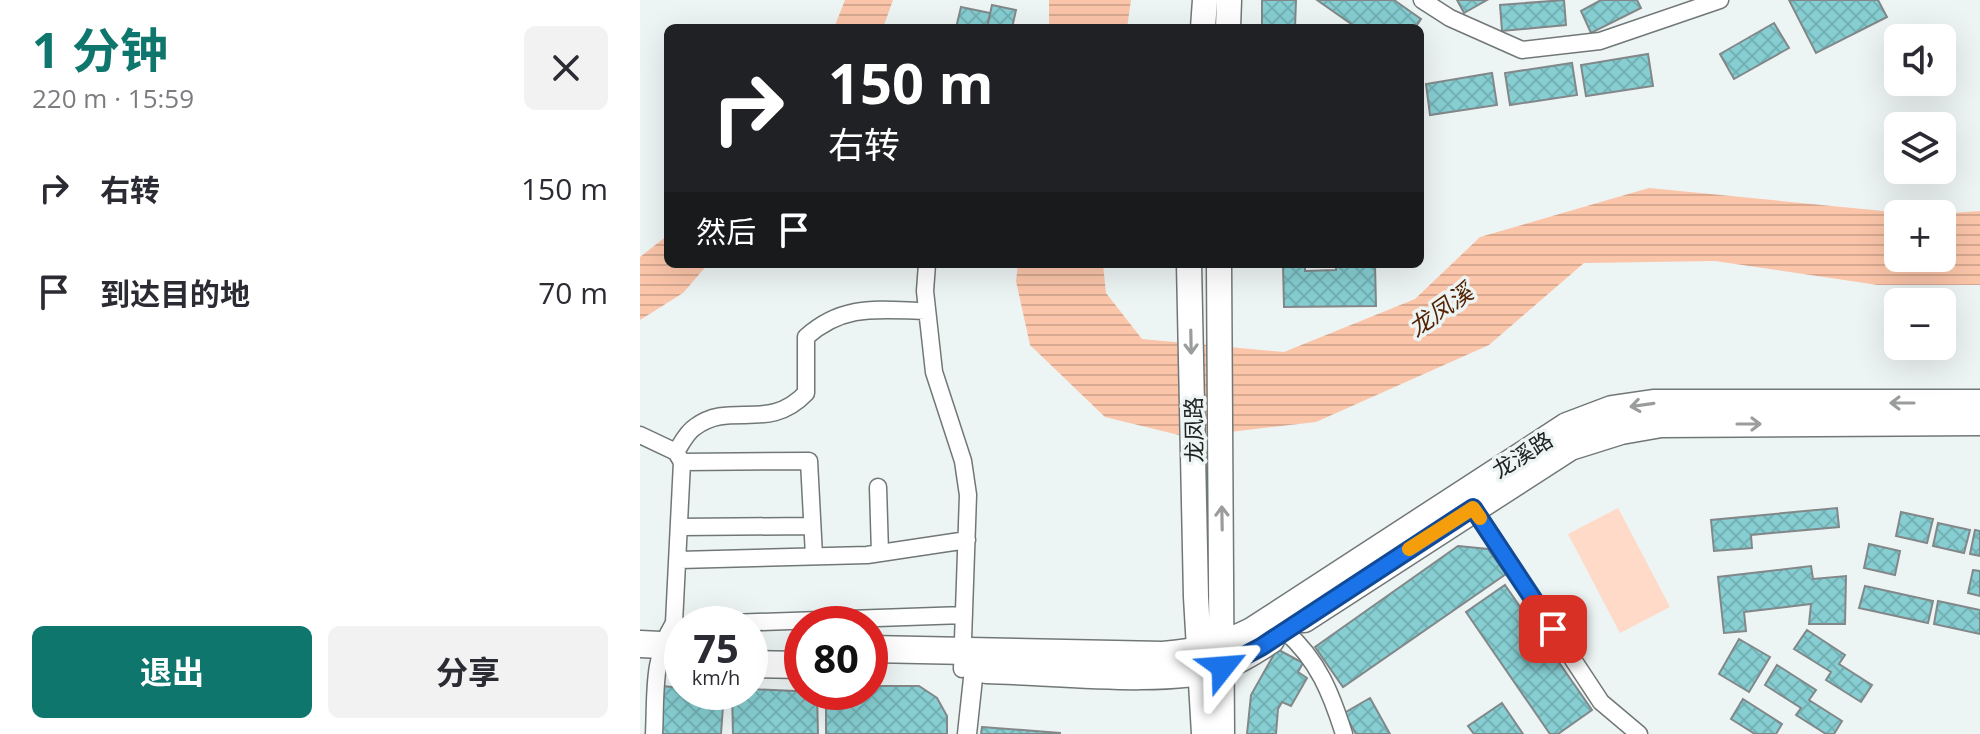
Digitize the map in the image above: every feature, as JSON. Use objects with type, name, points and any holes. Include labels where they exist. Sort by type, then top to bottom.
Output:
[{"type":"highway","name":"龙溪路","points":[[1211,659],[1567,426],[1612,409],[1653,403],[1980,403]]},
{"type":"highway","name":"龙溪路","points":[[888,652],[966,663],[1161,674],[1285,631],[1570,447],[1621,431],[1661,424],[1980,422]]},
{"type":"highway","name":"龙溪路","points":[[888,666],[966,663]]},
{"type":"main road","points":[[1203,24],[1205,0]]},
{"type":"main road","points":[[1228,24],[1229,0]]},
{"type":"main road","name":"龙凤路","points":[[1189,268],[1196,597],[1211,659]]},
{"type":"main road","name":"龙凤路","points":[[1211,659],[1223,596],[1219,268]]},
{"type":"main road","points":[[1204,734],[1211,659]]},
{"type":"main road","points":[[1211,659],[1222,734]]},
{"type":"street","points":[[1422,0],[1450,18],[1522,50],[1600,41],[1720,0]]},
{"type":"street","points":[[927,268],[927,311],[934,372],[963,461],[968,495],[964,615],[967,734]]},
{"type":"street","points":[[672,606],[679,560],[679,457],[694,427],[717,418],[768,416],[792,407],[806,393],[806,337],[822,322],[856,309],[927,311]]},
{"type":"street","points":[[640,435],[679,457],[809,461],[814,556]]},
{"type":"street","points":[[878,487],[880,553]]},
{"type":"street","points":[[1473,508],[1601,702],[1639,734]]},
{"type":"street","points":[[680,527],[812,526]]},
{"type":"street","points":[[679,560],[880,553],[967,540]]},
{"type":"street","points":[[768,622],[964,615]]},
{"type":"street","points":[[1285,631],[1315,662],[1331,693],[1344,734]]},
{"type":"street","points":[[654,734],[664,654]]},
{"type":"shaded area","points":[[1618,508],[1670,607],[1620,633],[1568,534]]},
{"type":"water","points":[[845,0],[893,0],[884,24],[836,24]]},
{"type":"water","points":[[1049,0],[1131,0],[1128,24],[1049,24]]},
{"type":"water","name":"龙凤溪","points":[[1649,188],[1884,211],[1884,272],[1956,272],[1956,213],[1980,211],[1980,285],[1878,285],[1715,261],[1584,263],[1489,345],[1316,422],[1187,437],[1105,417],[1030,345],[1016,281],[1018,268],[1103,268],[1106,293],[1142,339],[1284,352],[1415,299],[1480,237]]},
{"type":"water","points":[[664,238],[664,268],[705,268],[683,293],[640,320],[640,257]]},
{"type":"building","points":[[1262,0],[1296,0],[1295,24],[1262,24]]},
{"type":"building","points":[[1317,0],[1394,0],[1421,19],[1418,24],[1351,24]]},
{"type":"building","points":[[1457,0],[1487,0],[1464,13]]},
{"type":"building","points":[[1564,0],[1566,25],[1502,31],[1500,5]]},
{"type":"building","points":[[1601,0],[1637,0],[1641,8],[1591,33],[1581,11]]},
{"type":"building","points":[[1789,0],[1878,0],[1887,17],[1816,53]]},
{"type":"building","points":[[992,5],[1016,10],[1013,24],[988,24]]},
{"type":"building","points":[[961,7],[990,13],[988,24],[957,24]]},
{"type":"building","points":[[1774,23],[1789,48],[1734,79],[1720,54]]},
{"type":"building","points":[[1648,54],[1653,86],[1586,96],[1581,65]]},
{"type":"building","points":[[1572,63],[1577,95],[1510,105],[1505,73]]},
{"type":"building","points":[[1492,73],[1497,105],[1430,115],[1426,84]]},
{"type":"building","points":[[1283,268],[1305,268],[1305,271],[1375,268],[1376,306],[1284,307]]},
{"type":"building","points":[[1837,508],[1839,527],[1751,535],[1752,548],[1714,551],[1711,520]]},
{"type":"building","points":[[1901,512],[1933,519],[1927,543],[1896,536]]},
{"type":"building","points":[[1938,523],[1970,530],[1964,553],[1933,546]]},
{"type":"building","points":[[1975,530],[1980,531],[1980,556],[1970,554]]},
{"type":"building","points":[[1869,544],[1900,551],[1895,575],[1864,568]]},
{"type":"building","points":[[1458,546],[1488,549],[1506,574],[1343,687],[1315,647]]},
{"type":"building","points":[[1811,566],[1813,579],[1846,576],[1845,624],[1809,624],[1811,604],[1744,612],[1746,631],[1724,633],[1718,577]]},
{"type":"building","points":[[1973,570],[1980,571],[1980,596],[1968,593]]},
{"type":"building","points":[[1505,585],[1592,710],[1558,734],[1550,734],[1466,612]]},
{"type":"building","points":[[1865,586],[1933,601],[1928,623],[1859,608]]},
{"type":"building","points":[[1938,601],[1980,610],[1980,634],[1934,624]]},
{"type":"building","points":[[1807,630],[1845,655],[1839,664],[1872,685],[1861,702],[1826,680],[1831,672],[1794,649]]},
{"type":"building","points":[[1739,639],[1770,657],[1749,692],[1719,674]]},
{"type":"building","points":[[1277,649],[1303,663],[1298,672],[1307,678],[1291,706],[1282,702],[1278,709],[1276,734],[1247,734],[1251,695]]},
{"type":"building","points":[[1777,665],[1816,690],[1809,700],[1842,721],[1834,734],[1826,734],[1796,715],[1801,708],[1765,685]]},
{"type":"building","points":[[662,686],[664,710],[723,710],[721,734],[658,734]]},
{"type":"building","points":[[888,686],[919,686],[937,698],[947,716],[947,734],[826,734],[826,710],[888,710]]},
{"type":"building","points":[[768,690],[784,691],[784,710],[817,710],[818,734],[733,734],[732,710],[768,710]]},
{"type":"building","points":[[1370,698],[1390,734],[1356,734],[1344,713]]},
{"type":"building","points":[[1743,699],[1782,724],[1776,734],[1755,734],[1731,719]]},
{"type":"building","points":[[1502,703],[1523,734],[1474,734],[1468,726]]},
{"type":"building","points":[[982,727],[1060,733],[1060,734],[981,734]]},
{"type":"slow traffic","points":[[1409,549],[1473,508],[1480,518]]},
{"type":"route","points":[[1223,667],[1261,647],[1473,508],[1553,629]]}]
